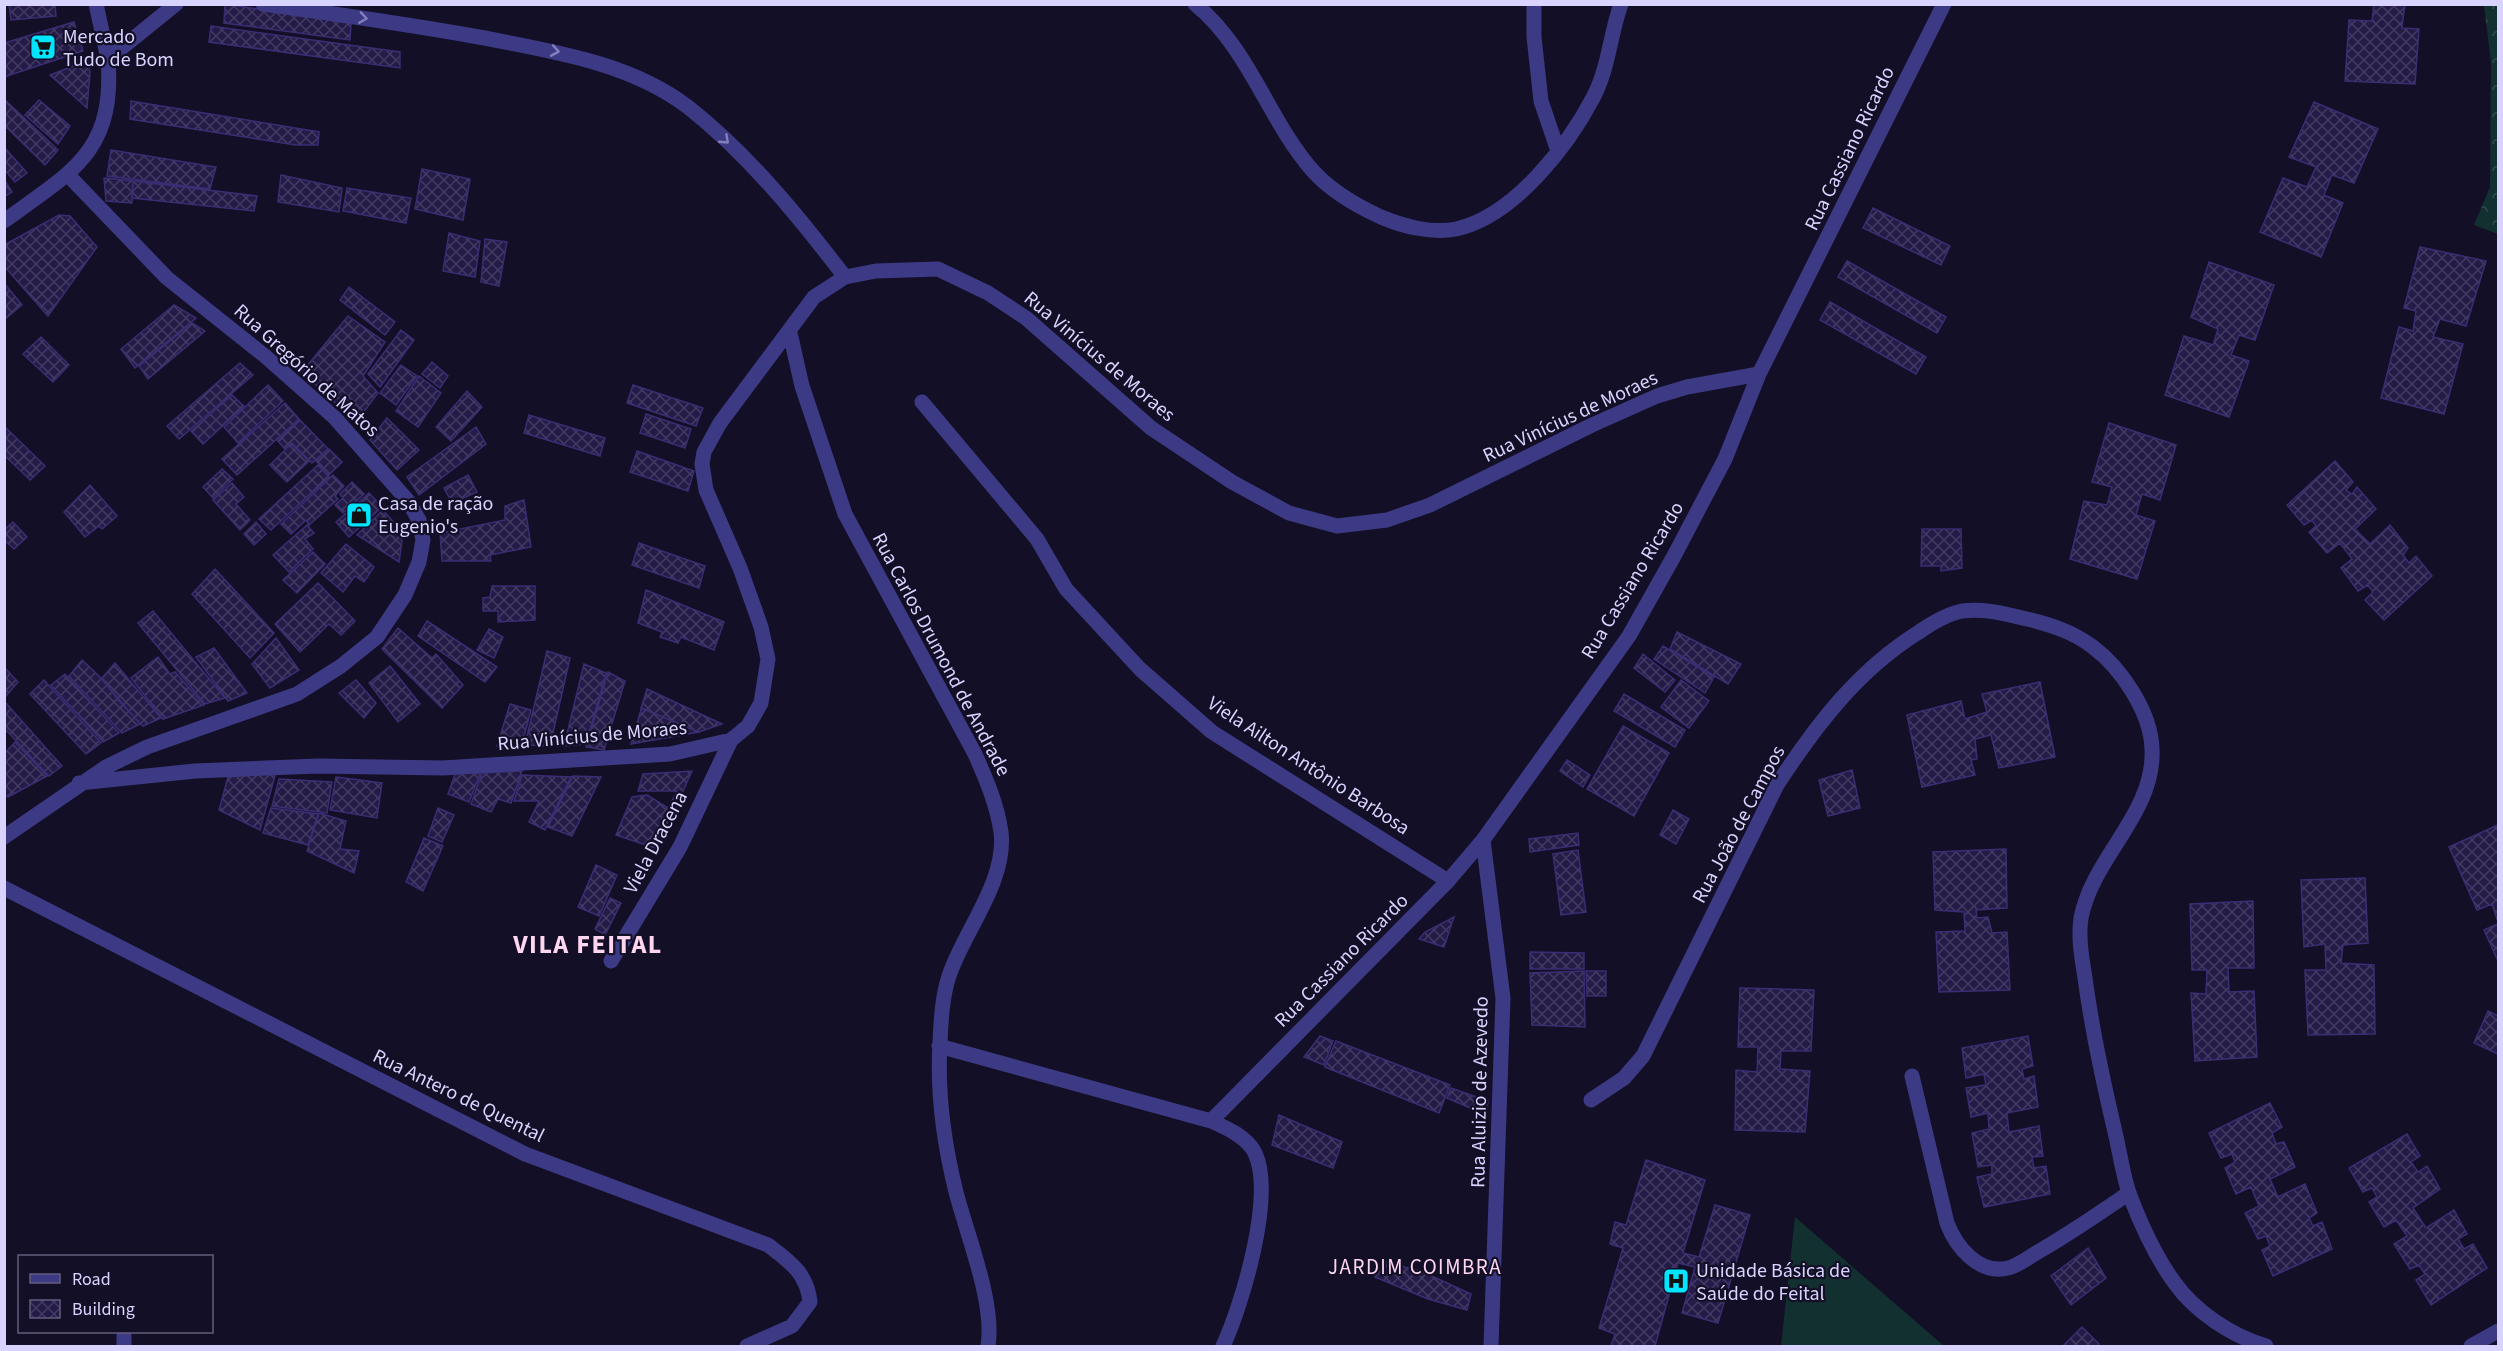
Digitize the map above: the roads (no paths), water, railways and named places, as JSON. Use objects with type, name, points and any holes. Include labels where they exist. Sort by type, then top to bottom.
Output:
[{"type":"street","points":[[4,221],[68,175],[86,154],[104,120],[110,89],[108,58],[96,4]]},
{"type":"street","points":[[108,58],[176,4]]},
{"type":"street","points":[[263,4],[392,21],[568,54],[635,77],[687,106],[729,143],[799,218],[845,278]]},
{"type":"street","points":[[1195,4],[1223,32],[1313,172],[1356,206],[1399,224],[1426,229],[1456,229],[1487,216],[1522,192],[1558,151],[1595,94],[1609,58],[1621,4]]},
{"type":"street","points":[[1534,4],[1534,37],[1541,101],[1558,151]]},
{"type":"street","name":"Rua Cassiano Ricardo","points":[[1211,1121],[1448,881],[1483,840],[1629,636],[1725,459],[1759,374],[1944,4]]},
{"type":"street","name":"Rua Gregório de Matos","points":[[4,837],[105,766],[147,747],[297,694],[341,666],[376,637],[405,595],[419,562],[423,540],[419,520],[408,501],[335,418],[266,356],[168,278],[68,175]]},
{"type":"street","name":"Rua Vinícius de Moraes","points":[[79,783],[195,771],[318,766],[443,768],[670,754],[731,740],[748,726],[761,703],[768,659],[761,627],[740,568],[706,490],[702,464],[704,452],[720,423],[790,333],[814,297],[845,278],[876,271],[938,269],[988,293],[1026,318],[1151,428],[1233,482],[1279,508],[1337,526],[1387,520],[1430,505],[1592,424],[1657,396],[1688,387],[1759,374]]},
{"type":"street","name":"Rua Carlos Drumond de Andrade","points":[[790,333],[802,386],[845,514],[975,754],[992,794],[1001,833],[999,861],[980,912],[949,976],[939,1046],[944,1134],[987,1311],[988,1347]]},
{"type":"street","name":"Viela Ailton Antônio Barbosa","points":[[922,402],[1037,539],[1066,590],[1140,669],[1212,732],[1448,881]]},
{"type":"street","name":"Rua João de Campos","points":[[1591,1100],[1624,1078],[1643,1056],[1777,785],[1801,748],[1847,689],[1900,643],[1936,621],[1958,612],[1985,609],[2059,627],[2107,658],[2124,677],[2142,712],[2152,747],[2148,784],[2134,817],[2099,870],[2085,900],[2080,923],[2081,949],[2093,1037],[2129,1193],[2152,1247],[2176,1285],[2210,1318],[2245,1340],[2266,1347]]},
{"type":"street","name":"Viela Dracena","points":[[611,961],[680,847],[731,740]]},
{"type":"street","name":"Rua Aluizio de Azevedo","points":[[1483,840],[1503,998],[1491,1347]]},
{"type":"street","name":"Rua Antero de Quental","points":[[4,888],[525,1154],[768,1245],[797,1267],[808,1287],[810,1302],[792,1326],[747,1347]]},
{"type":"street","points":[[939,1046],[1211,1121],[1242,1138],[1255,1152],[1260,1170],[1263,1199],[1236,1318],[1222,1347]]},
{"type":"street","points":[[1912,1076],[1947,1223],[1953,1238],[1974,1261],[1995,1269],[2009,1268],[2062,1238],[2129,1193]]},
{"type":"street","points":[[2471,1347],[2499,1331]]},
{"type":"place","name":"Mercado Tudo de Bom","points":[[43,47]]},
{"type":"place","name":"Casa de ração Eugenio's","points":[[359,515]]},
{"type":"place","name":"Unidade Básica de Saúde do Feital","points":[[1676,1281]]},
{"type":"district","name":"VILA FEITAL","points":[[588,944]]},
{"type":"district","name":"JARDIM COIMBRA","points":[[1415,1267]]}]
